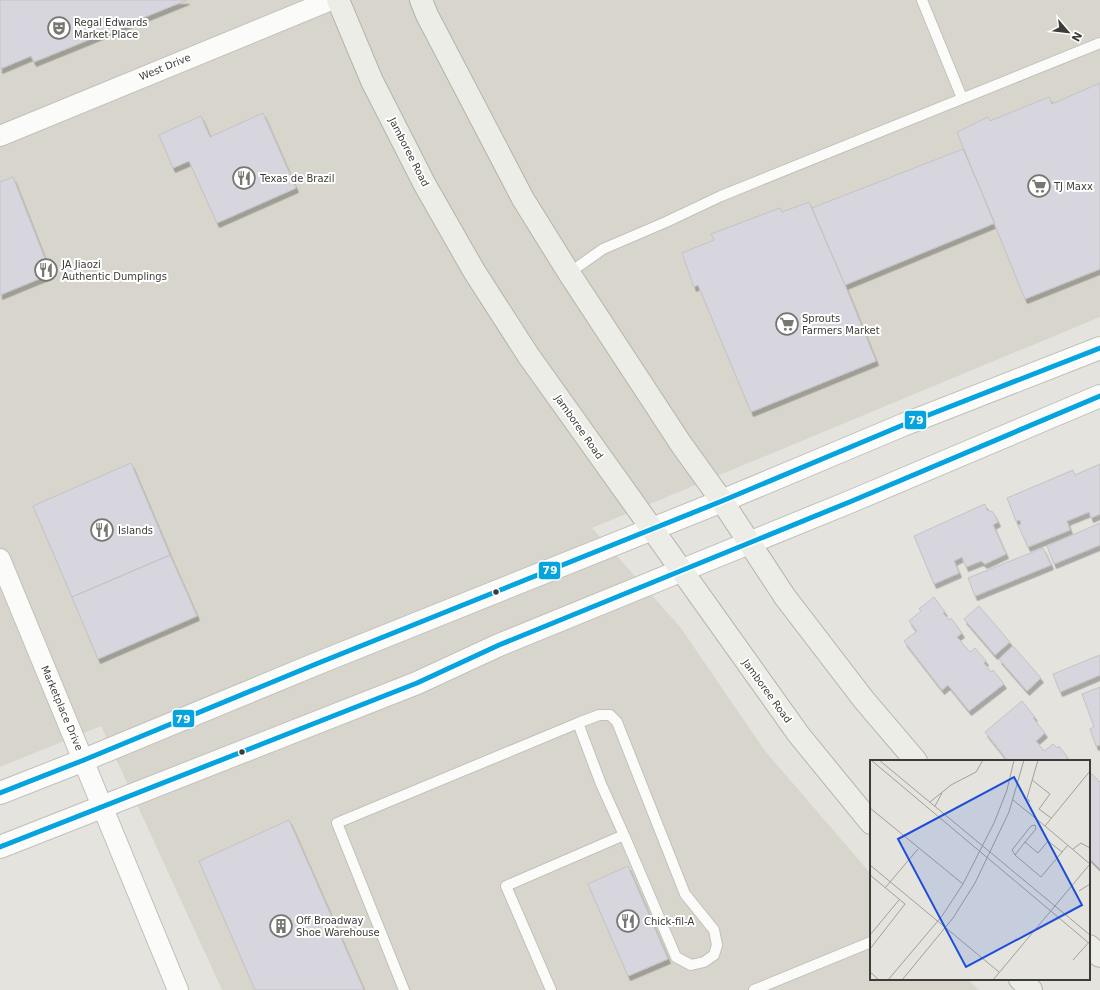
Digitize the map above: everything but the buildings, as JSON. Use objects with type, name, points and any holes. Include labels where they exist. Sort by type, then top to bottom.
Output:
[{"type":"main road","name":"Jamboree Road","points":[[338,0],[372,81],[425,185],[474,271],[528,355],[799,735],[870,822]]},
{"type":"main road","points":[[421,0],[520,192],[681,444],[750,542],[785,597],[864,700],[915,760]]},
{"type":"main road","points":[[0,793],[84,760],[323,661],[722,501],[903,426],[1100,348]]},
{"type":"main road","points":[[0,847],[417,683],[499,645],[1100,396]]},
{"type":"main road","points":[[1090,947],[1100,956]]},
{"type":"main road","points":[[1021,980],[1032,990]]},
{"type":"street","name":"West Drive","points":[[0,136],[331,0]]},
{"type":"street","name":"Marketplace Drive","points":[[0,559],[178,990]]},
{"type":"lane","points":[[922,0],[962,98]]},
{"type":"lane","points":[[570,272],[603,249],[721,196],[1100,43]]},
{"type":"lane","points":[[404,990],[336,823],[578,723],[599,715],[610,715],[617,722],[685,894],[714,930],[717,945],[714,955],[704,962],[692,965],[676,957],[601,784],[578,723]]},
{"type":"lane","points":[[551,990],[506,886],[624,835]]},
{"type":"lane","points":[[754,990],[870,942]]},
{"type":"shaded area","points":[[0,0],[1100,0],[1100,317],[592,528],[681,628],[765,751],[870,873],[870,980],[969,980],[979,990],[222,990],[101,726],[0,767]]},
{"type":"transit line","name":"79","points":[[0,793],[722,501],[903,425],[1100,348]]},
{"type":"transit line","name":"79","points":[[0,847],[417,683],[499,645],[852,501],[1100,396]]},
{"type":"place","name":"Regal Edwards Market Place","points":[[59,28]]},
{"type":"place","name":"Texas de Brazil","points":[[244,178]]},
{"type":"place","name":"TJ Maxx","points":[[1039,186]]},
{"type":"place","name":"JA Jiaozi Authentic Dumplings","points":[[46,270]]},
{"type":"place","name":"Sprouts Farmers Market","points":[[787,324]]},
{"type":"place","name":"Islands","points":[[102,530]]},
{"type":"place","name":"Chick-fil-A","points":[[628,921]]},
{"type":"place","name":"Off Broadway Shoe Warehouse","points":[[281,926]]}]
